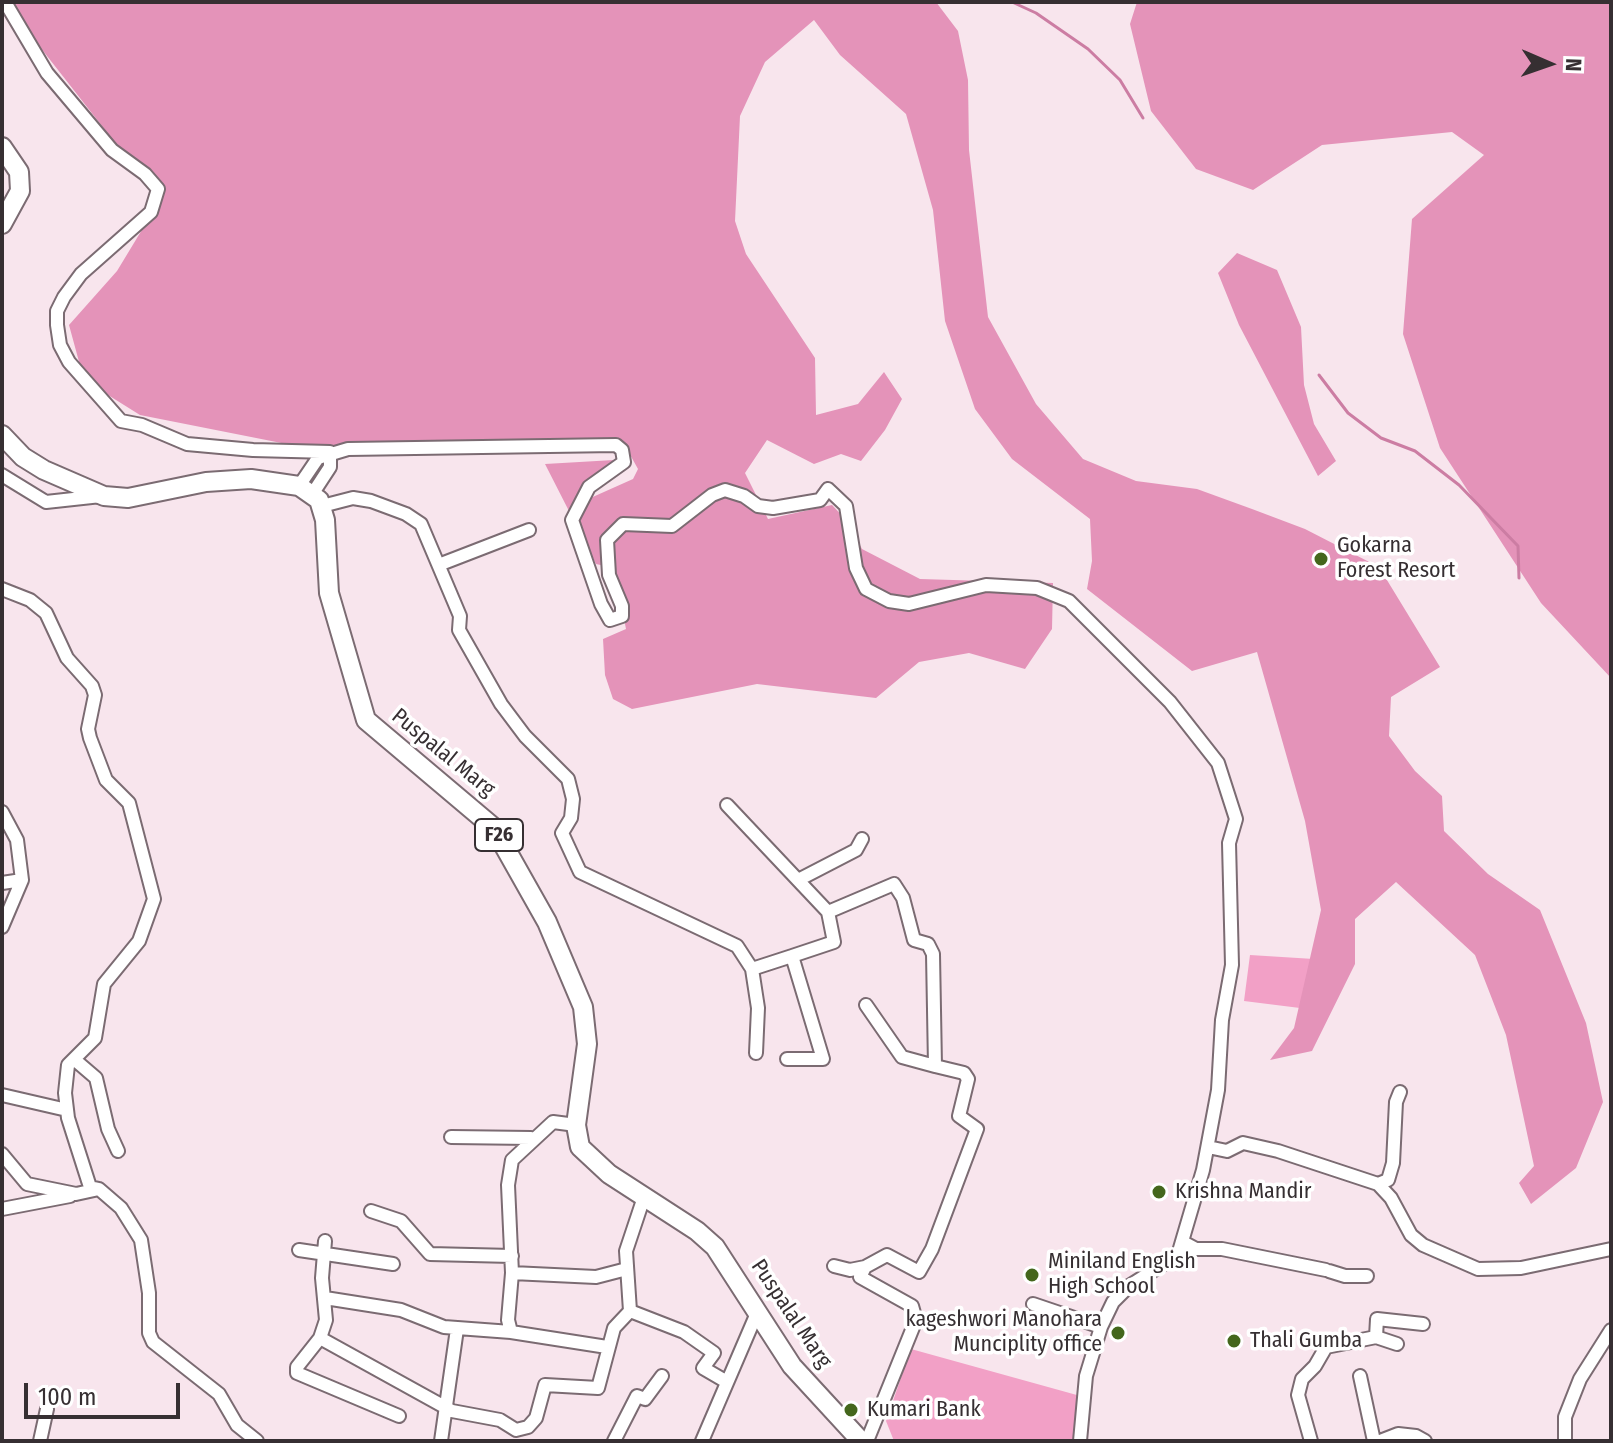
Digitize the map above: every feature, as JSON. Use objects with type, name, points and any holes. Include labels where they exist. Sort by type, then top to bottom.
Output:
[{"type":"main road","points":[[2,147],[19,172],[20,191],[2,224]]},
{"type":"main road","points":[[2,435],[23,457],[44,470],[104,496],[128,498],[229,480],[311,495]]},
{"type":"main road","name":"Puspalal Marg","points":[[311,495],[329,593],[366,720],[494,828],[547,922],[583,1007],[587,1044],[576,1125],[580,1147],[585,1154],[697,1231],[715,1247],[792,1366],[864,1441]]},
{"type":"street","points":[[5,2],[47,73],[112,150],[145,174],[158,189],[151,212],[81,274],[64,297],[57,311],[57,325],[60,345],[69,362],[121,421],[142,425],[187,444],[332,454]]},
{"type":"street","points":[[756,1053],[758,1008],[752,969],[737,946],[580,872],[562,833],[571,818],[573,799],[568,779],[525,736],[501,704],[459,630],[460,616],[441,564],[421,524],[406,514],[353,498],[311,495],[318,458],[392,446],[616,445],[622,450],[624,462],[589,487],[572,520],[601,604],[610,620],[622,616],[605,556],[607,540],[613,530],[630,522],[672,526],[712,495],[725,490],[744,496],[758,506],[773,508],[820,500],[828,489],[846,506],[856,568],[866,589],[889,601],[909,604],[986,585],[1011,583],[1037,588],[1069,601],[1170,702],[1218,763],[1236,819],[1229,843],[1232,965],[1222,1020],[1218,1090],[1208,1147],[1183,1242],[1173,1261],[1129,1286],[1113,1302],[1101,1327],[1086,1376],[1080,1441]]},
{"type":"street","points":[[2,475],[46,502],[104,496]]},
{"type":"street","points":[[441,564],[529,530]]},
{"type":"street","points":[[2,589],[30,600],[46,613],[67,658],[92,686],[95,695],[88,729],[90,738],[106,780],[129,803],[154,899],[139,941],[104,984],[95,1038],[68,1065],[67,1110],[90,1187],[99,1189],[121,1208],[141,1240],[149,1293],[149,1333],[153,1342],[219,1394],[237,1425],[257,1441]]},
{"type":"street","points":[[727,805],[828,912],[834,942],[752,969]]},
{"type":"street","points":[[2,927],[22,880],[17,840],[4,817]]},
{"type":"street","points":[[800,879],[856,850],[862,839]]},
{"type":"street","points":[[2,883],[22,880]]},
{"type":"street","points":[[828,912],[894,884],[903,898],[914,940],[928,944],[933,954],[935,1066]]},
{"type":"street","points":[[787,1059],[823,1059],[792,956]]},
{"type":"street","points":[[834,1266],[850,1270],[865,1267],[887,1255],[919,1272],[932,1249],[977,1129],[959,1116],[968,1079],[964,1073],[902,1057],[866,1005]]},
{"type":"street","points":[[75,1060],[96,1078],[108,1129],[118,1151]]},
{"type":"street","points":[[1378,1184],[1388,1180],[1393,1163],[1396,1102],[1400,1092]]},
{"type":"street","points":[[2,1095],[67,1110]]},
{"type":"street","points":[[511,1332],[508,1292],[512,1256],[508,1185],[512,1160],[531,1138],[553,1122],[576,1125]]},
{"type":"street","points":[[451,1137],[531,1138]]},
{"type":"street","points":[[1208,1147],[1227,1151],[1243,1143],[1278,1151],[1378,1184],[1391,1198],[1411,1235],[1423,1245],[1478,1269],[1521,1268],[1611,1249]]},
{"type":"street","points":[[2,1154],[27,1184],[76,1194]]},
{"type":"street","points":[[2,1209],[99,1189]]},
{"type":"street","points":[[630,1311],[626,1251],[644,1197]]},
{"type":"street","points":[[371,1211],[401,1221],[430,1254],[512,1256]]},
{"type":"street","points":[[1183,1242],[1196,1249],[1222,1249],[1345,1276],[1367,1276]]},
{"type":"street","points":[[299,1250],[324,1246],[393,1264]]},
{"type":"street","points":[[324,1246],[326,1320],[320,1338],[297,1367],[297,1373],[399,1416]]},
{"type":"street","points":[[864,1441],[916,1320],[912,1306],[860,1277],[865,1267]]},
{"type":"street","points":[[512,1273],[596,1277],[623,1270]]},
{"type":"street","points":[[325,1298],[401,1310],[457,1329],[511,1332],[607,1347]]},
{"type":"street","points":[[1033,1304],[1101,1327]]},
{"type":"street","points":[[320,1338],[446,1406],[500,1420],[516,1430],[528,1427],[536,1418],[545,1385],[598,1388],[616,1323],[630,1311]]},
{"type":"street","points":[[630,1311],[684,1332],[714,1353],[703,1368],[727,1382]]},
{"type":"street","points":[[702,1441],[757,1313]]},
{"type":"street","points":[[1376,1337],[1377,1319],[1423,1324]]},
{"type":"street","points":[[441,1441],[457,1329]]},
{"type":"street","points":[[1565,1441],[1565,1417],[1580,1379],[1611,1330]]},
{"type":"street","points":[[1311,1441],[1298,1395],[1302,1379],[1315,1366],[1326,1347],[1376,1337],[1397,1344]]},
{"type":"street","points":[[614,1441],[637,1396],[645,1399],[662,1376]]},
{"type":"street","points":[[1360,1376],[1377,1441],[1398,1434],[1416,1436],[1425,1441]]},
{"type":"street","points":[[40,1441],[47,1409]]},
{"type":"shaded area","points":[[9,2],[936,2],[958,31],[968,80],[969,150],[988,317],[1036,404],[1083,459],[1136,481],[1197,489],[1252,509],[1305,529],[1379,567],[1440,667],[1391,697],[1389,736],[1415,771],[1442,796],[1444,831],[1488,874],[1540,910],[1586,1023],[1603,1102],[1576,1168],[1531,1204],[1519,1183],[1534,1166],[1506,1035],[1475,955],[1396,882],[1355,919],[1355,964],[1312,1051],[1270,1060],[1294,1028],[1321,910],[1305,821],[1257,652],[1192,671],[1087,589],[1092,561],[1090,519],[1012,459],[975,409],[945,321],[933,210],[906,114],[840,55],[814,20],[765,62],[740,116],[735,221],[746,254],[815,358],[816,415],[858,404],[884,372],[902,399],[885,430],[861,461],[841,454],[814,464],[767,440],[745,473],[768,519],[832,505],[848,522],[862,549],[920,579],[1053,583],[1052,629],[1025,669],[969,653],[919,662],[876,698],[757,684],[632,709],[613,699],[605,675],[603,639],[626,629],[614,568],[596,564],[545,464],[614,460],[580,488],[586,500],[633,479],[638,469],[623,442],[536,442],[337,454],[140,415],[84,380],[69,325],[117,271],[160,200],[18,19]]},
{"type":"shaded area","points":[[1137,2],[1611,2],[1611,678],[1541,603],[1440,448],[1403,334],[1412,219],[1484,155],[1452,132],[1322,145],[1253,190],[1196,169],[1151,111],[1130,24]]},
{"type":"shaded area","points":[[1237,253],[1277,270],[1301,327],[1304,385],[1314,424],[1336,461],[1318,476],[1239,325],[1218,273]]},
{"type":"shaded area","points":[[1250,955],[1314,959],[1300,1008],[1244,1001]]},
{"type":"shaded area","points":[[911,1349],[1084,1397],[1078,1441],[894,1441],[886,1421]]},
{"type":"waterway","points":[[1012,2],[1036,13],[1088,49],[1120,80],[1143,118]]},
{"type":"waterway","points":[[1319,375],[1348,413],[1381,438],[1415,451],[1459,485],[1518,546],[1519,578]]},
{"type":"place","name":"Gokarna Forest Resort","points":[[1321,559]]},
{"type":"place","name":"Krishna Mandir","points":[[1159,1192]]},
{"type":"place","name":"Miniland English High School","points":[[1032,1275]]},
{"type":"place","name":"kageshwori Manohara Munciplity office","points":[[1118,1333]]},
{"type":"place","name":"Thali Gumba","points":[[1234,1341]]},
{"type":"place","name":"Kumari Bank","points":[[851,1410]]}]
